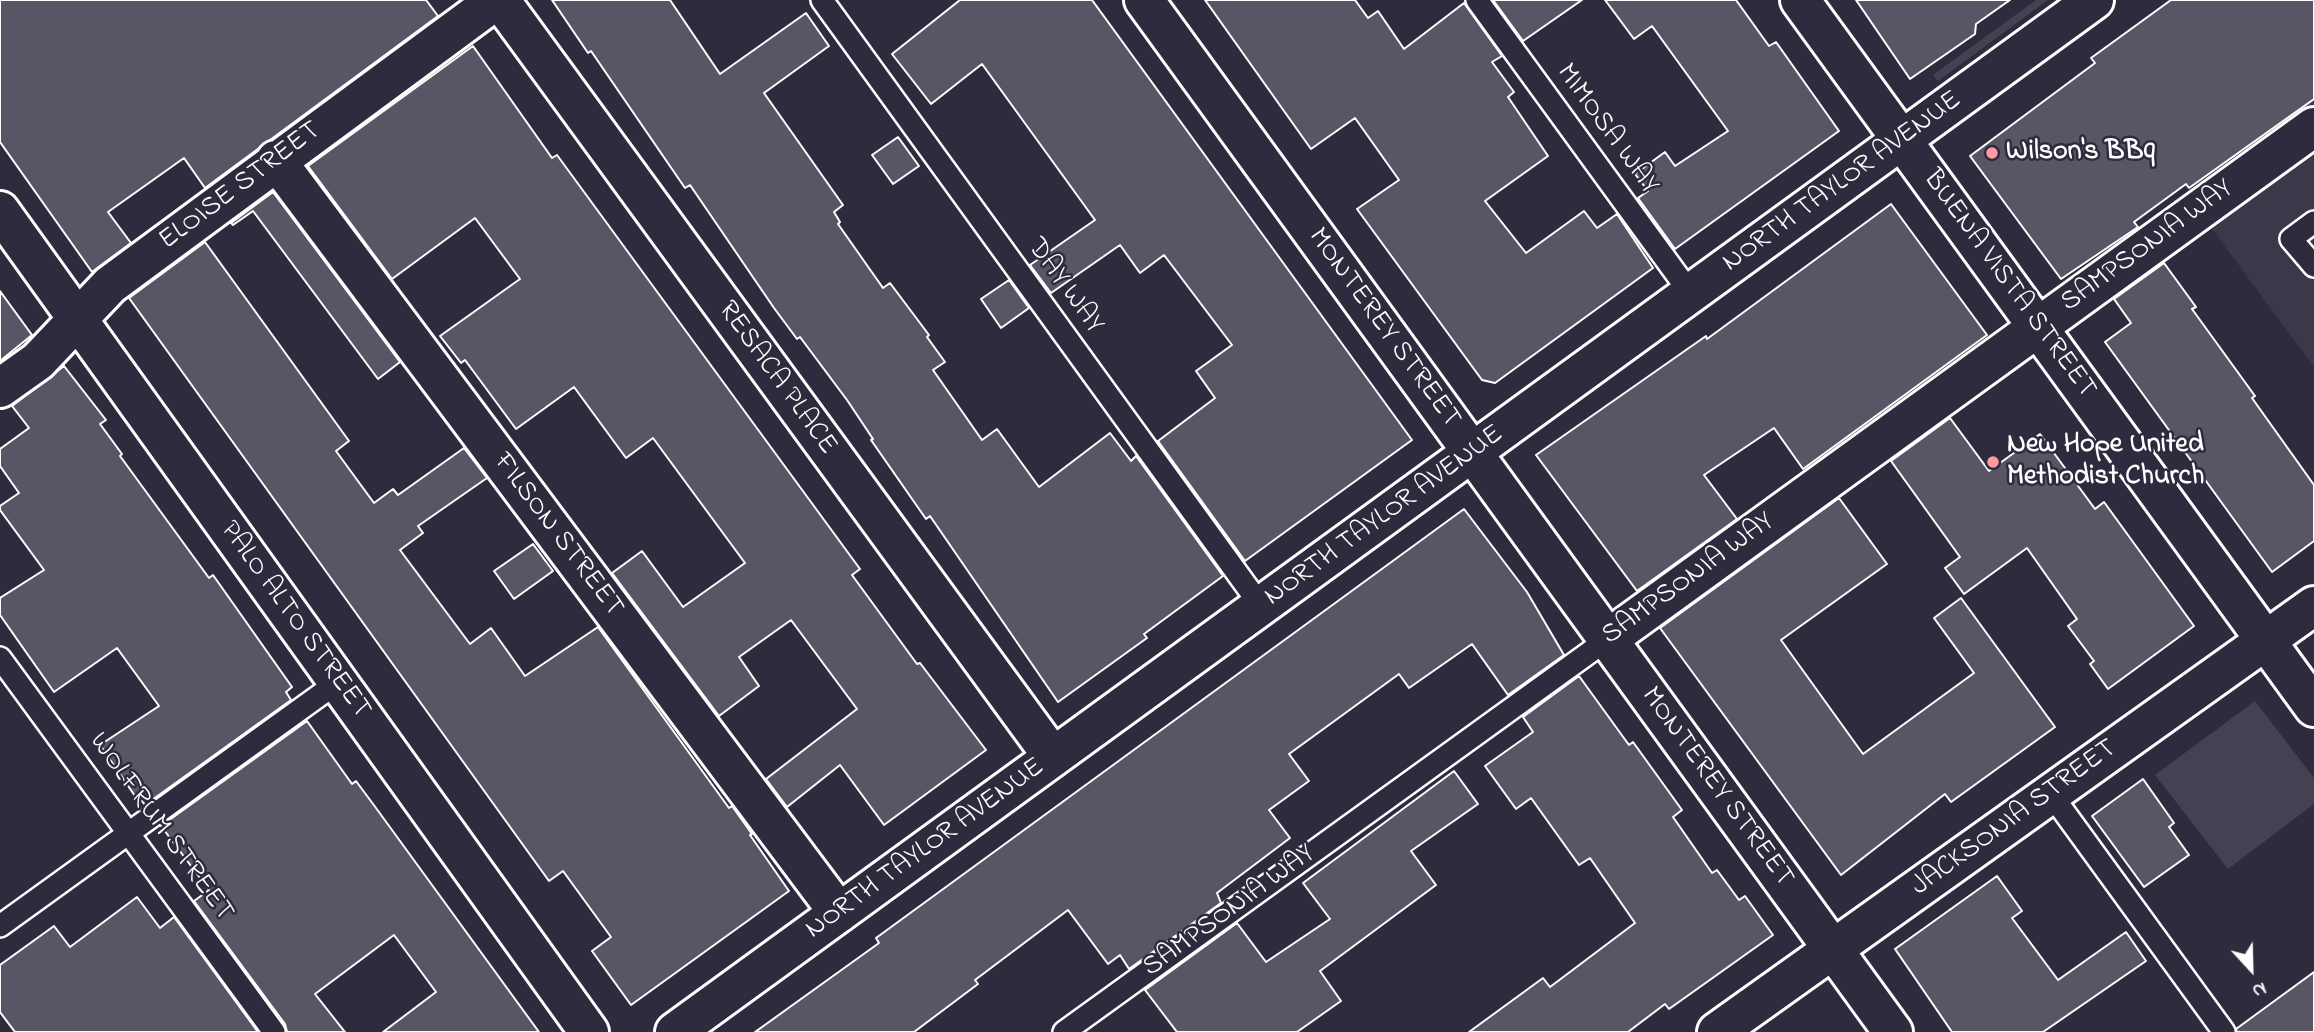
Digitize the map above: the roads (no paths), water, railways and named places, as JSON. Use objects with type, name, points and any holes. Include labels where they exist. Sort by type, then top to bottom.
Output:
[{"type":"street","name":"ELOISE STREET","points":[[0,388],[38,361],[76,317],[110,285],[275,160],[498,0]]},
{"type":"street","name":"RESACA PLACE","points":[[498,0],[1053,757]]},
{"type":"street","name":"MONTEREY STREET","points":[[1144,0],[1894,1032]]},
{"type":"street","name":"BUENA VISTA STREET","points":[[1800,0],[2314,707]]},
{"type":"street","name":"NORTH TAYLOR AVENUE","points":[[675,1032],[2094,0]]},
{"type":"street","name":"SAMPSONIA WAY","points":[[1608,639],[2314,127]]},
{"type":"street","name":"FILSON STREET","points":[[275,160],[839,913]]},
{"type":"street","name":"PALO ALTO STREET","points":[[0,211],[589,1032]]},
{"type":"street","name":"JACKSONIA STREET","points":[[1717,1032],[2314,606]]},
{"type":"lane","name":"DAY WAY","points":[[822,0],[1261,606]]},
{"type":"lane","name":"MIMOSA WAY","points":[[1477,0],[1691,294]]},
{"type":"lane","points":[[2314,222],[2291,239],[2314,266]]},
{"type":"lane","name":"SAMPSONIA WAY","points":[[1065,1032],[1608,639]]},
{"type":"lane","name":"WOLFRUM STREET","points":[[0,658],[274,1032]]},
{"type":"lane","points":[[0,926],[338,682]]},
{"type":"lane","points":[[2051,794],[2224,1032]]},
{"type":"place","name":"Wilson's BBq","points":[[1992,153]]},
{"type":"place","name":"New Hope United Methodist Church","points":[[1993,462]]}]
